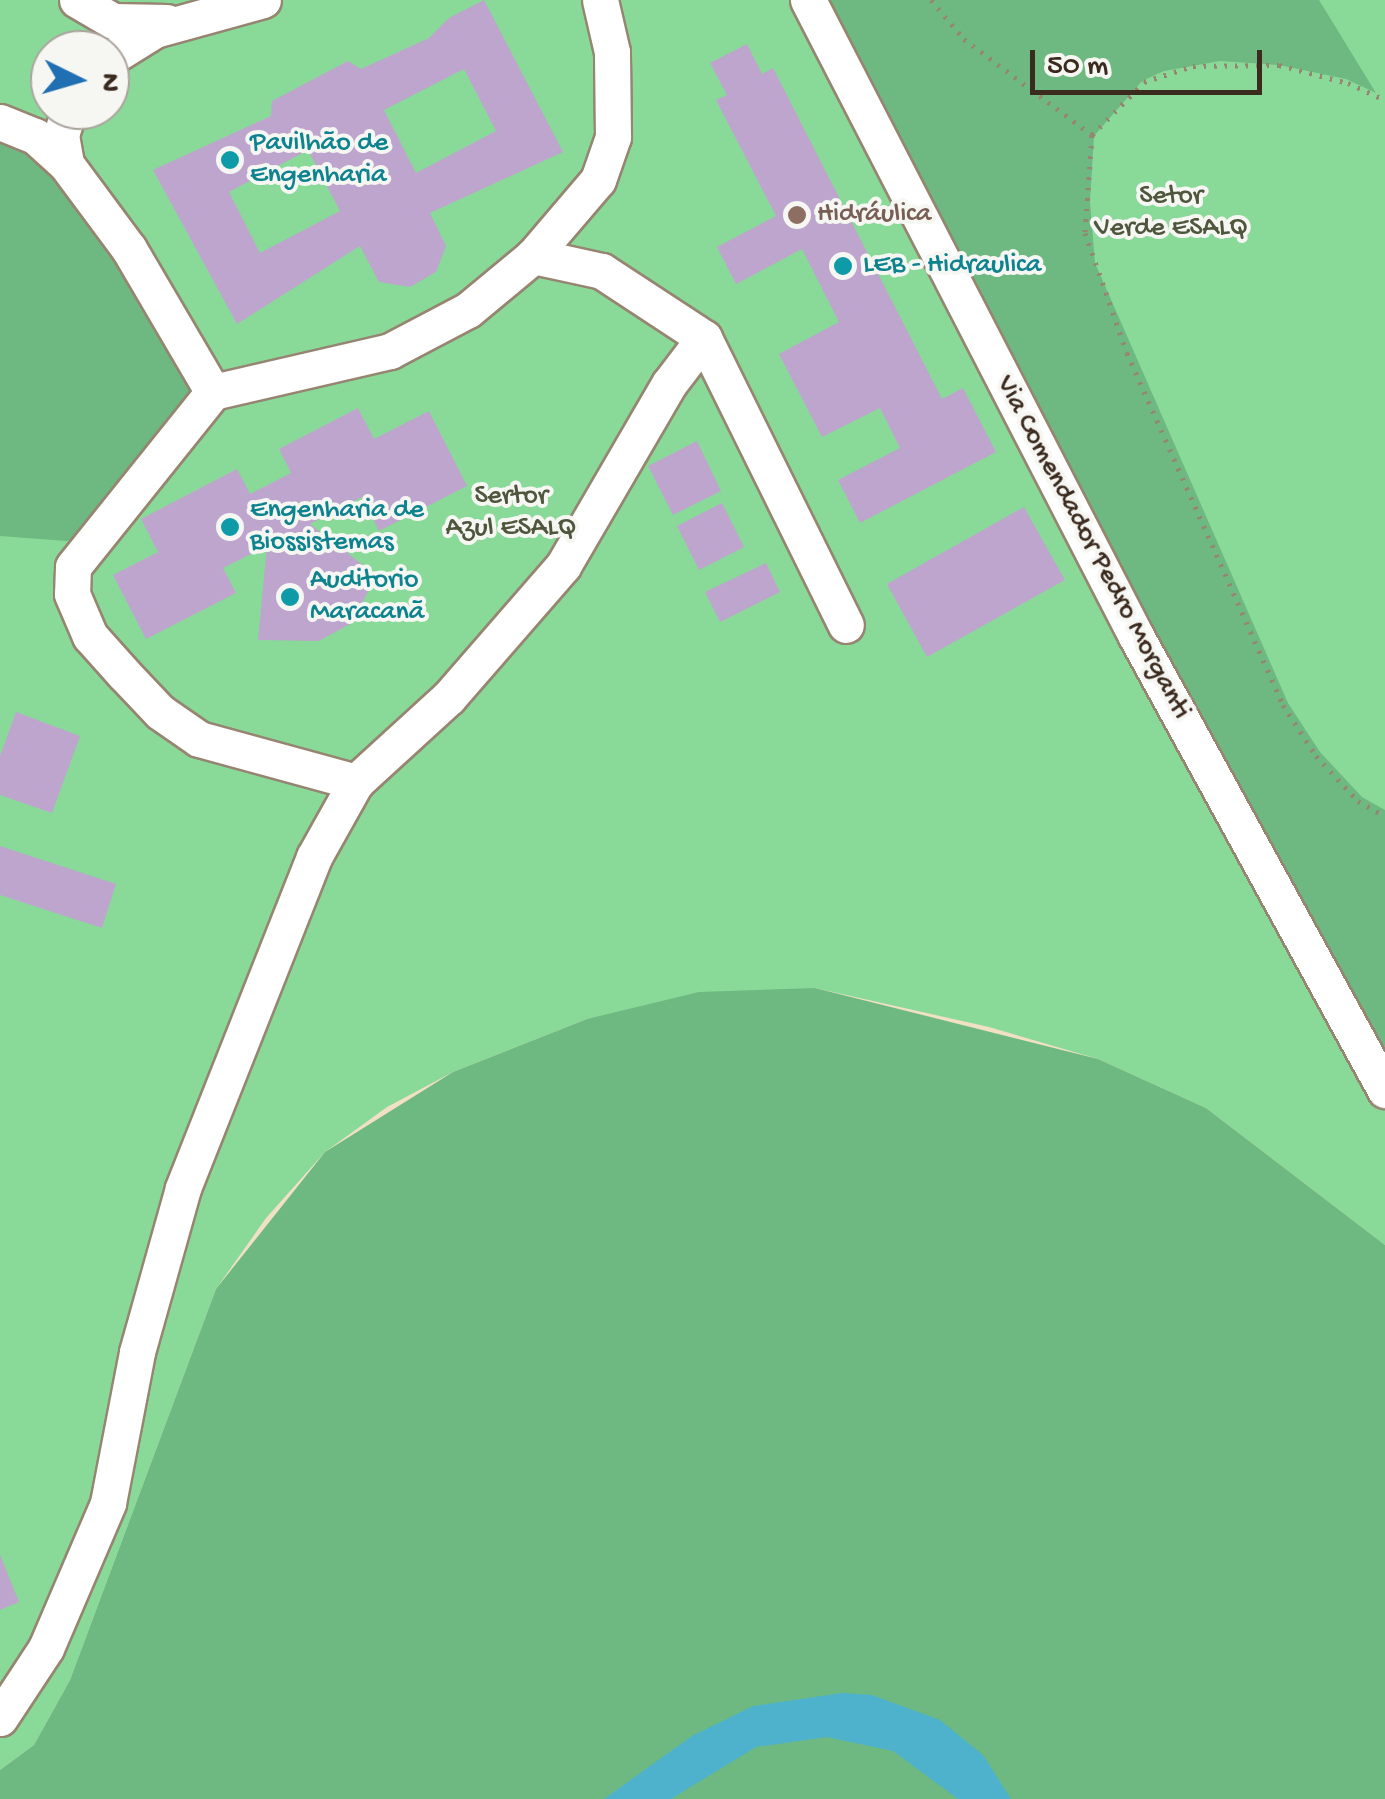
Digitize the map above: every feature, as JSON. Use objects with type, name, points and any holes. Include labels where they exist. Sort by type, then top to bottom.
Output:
[{"type":"street","points":[[68,0],[91,30]]},
{"type":"street","points":[[77,0],[131,24],[263,0]]},
{"type":"street","points":[[356,782],[199,739],[124,674],[90,636],[72,594],[73,567],[213,392],[390,351],[468,310],[532,256],[598,180],[613,137],[612,52],[600,0]]},
{"type":"street","name":"Via Comendador Pedro Morganti","points":[[808,0],[1136,636],[1385,1090]]},
{"type":"street","points":[[130,48],[197,15]]},
{"type":"street","points":[[0,120],[30,111]]},
{"type":"street","points":[[0,120],[35,136],[66,164],[130,249],[213,392]]},
{"type":"street","points":[[62,130],[66,164]]},
{"type":"street","points":[[532,256],[602,271],[704,338],[846,625]]},
{"type":"street","points":[[0,1718],[46,1648],[108,1503],[138,1352],[183,1188],[314,857],[356,782],[449,697],[563,566],[669,384],[704,338]]},
{"type":"path","points":[[931,0],[964,39],[1092,134]]},
{"type":"path","points":[[1385,100],[1348,82],[1279,65],[1192,66],[1144,82],[1092,134],[1085,234],[1127,353],[1284,705],[1316,756],[1358,800],[1385,816]]},
{"type":"green space","name":"Sertor Azul ESALQ","points":[[0,0],[1385,0],[1385,1245],[1206,1108],[1098,1059],[989,1027],[815,988],[587,1019],[453,1072],[387,1107],[325,1152],[266,1218],[216,1289],[70,1680],[34,1745],[0,1770]]},
{"type":"green space","points":[[816,0],[1319,0],[1376,93],[1346,79],[1279,65],[1220,61],[1164,71],[1142,81],[1094,136],[1090,202],[1095,263],[1288,703],[1320,752],[1362,797],[1385,810],[1385,1064],[1241,819]]},
{"type":"green space","points":[[0,132],[57,171],[203,390],[92,529],[67,541],[0,536]]},
{"type":"green space","points":[[815,988],[1098,1059],[1206,1108],[1385,1245],[1385,1799],[0,1799],[0,1770],[34,1745],[70,1680],[216,1289],[325,1152],[453,1072],[587,1019],[699,992]]},
{"type":"water","points":[[842,1693],[872,1695],[940,1720],[983,1755],[1011,1799],[958,1799],[893,1751],[827,1737],[756,1747],[671,1799],[604,1799],[692,1736],[753,1706]]},
{"type":"building","name":"Pavilhão de Engenharia","points":[[484,0],[563,152],[430,213],[446,246],[436,272],[410,287],[379,282],[360,246],[237,324],[153,170],[271,116],[272,101],[348,61],[361,69],[429,38],[449,18]],"holes":[[[464,69],[496,131],[416,173],[384,110]],[[308,150],[340,211],[260,253],[229,192]]]},
{"type":"building","name":"LEB - Hidraulica","points":[[747,44],[762,74],[773,68],[942,399],[963,388],[996,452],[860,523],[838,480],[900,448],[880,408],[822,437],[779,354],[839,322],[802,249],[736,284],[717,247],[776,216],[716,100],[727,95],[710,63]]},
{"type":"building","name":"Engenharia de Biossistemas","points":[[358,408],[374,439],[429,411],[467,486],[379,531],[362,497],[310,524],[377,576],[350,624],[319,641],[258,640],[267,546],[223,568],[236,593],[146,639],[113,575],[158,552],[141,519],[237,469],[250,494],[291,473],[279,449]]},
{"type":"building","points":[[697,441],[721,491],[673,515],[648,466]]},
{"type":"building","points":[[722,503],[744,547],[699,570],[677,526]]},
{"type":"building","points":[[1024,507],[1065,580],[927,657],[887,584]]},
{"type":"building","points":[[766,563],[780,592],[720,622],[705,592]]},
{"type":"building","points":[[16,712],[80,736],[52,813],[0,795],[0,756]]},
{"type":"building","points":[[0,846],[116,884],[102,928],[0,895]]},
{"type":"building","points":[[0,1555],[19,1602],[0,1610]]},
{"type":"place","name":"Pavilhão de Engenharia","points":[[230,160]]},
{"type":"place","name":"Hidráulica","points":[[797,215]]},
{"type":"place","name":"LEB - Hidraulica","points":[[843,266]]},
{"type":"place","name":"Engenharia de Biossistemas","points":[[230,527]]},
{"type":"place","name":"Auditorio Maracanã","points":[[290,597]]},
{"type":"park label","name":"Setor Verde ESALQ","points":[[1171,213]]}]
